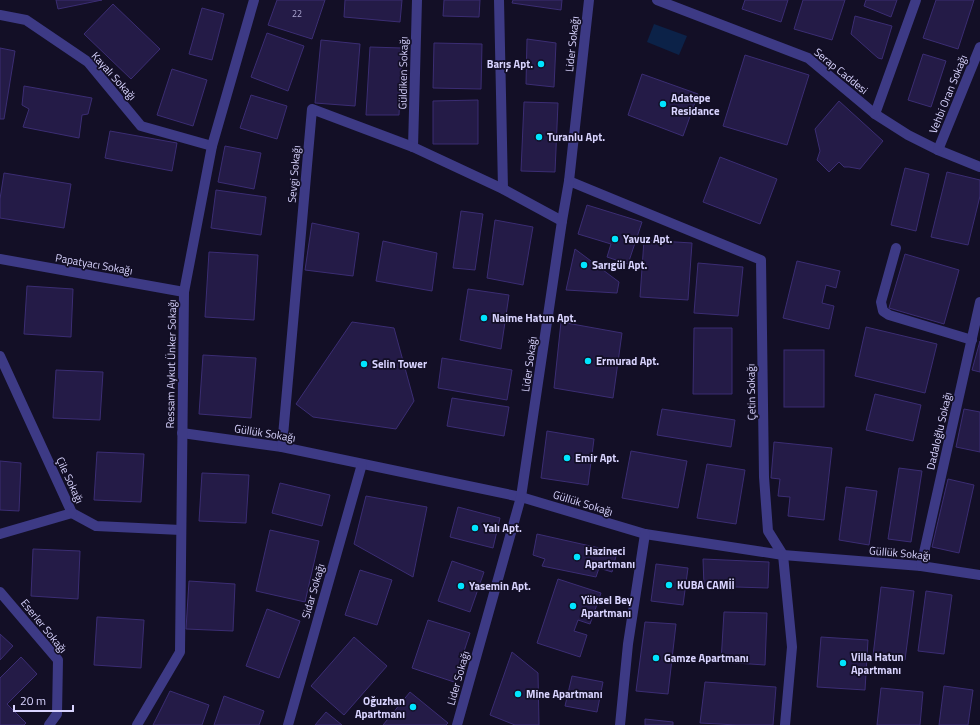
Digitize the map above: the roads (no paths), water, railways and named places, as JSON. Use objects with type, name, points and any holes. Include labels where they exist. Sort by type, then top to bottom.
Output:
[{"type":"street","name":"Ressam Aykut Ünker Sokağı","points":[[137,725],[180,652],[184,292],[212,146],[254,0]]},
{"type":"street","name":"Güldiken Sokağı","points":[[413,147],[417,0]]},
{"type":"street","points":[[499,0],[503,189]]},
{"type":"street","name":"Lider Sokağı","points":[[457,725],[521,497],[569,181],[589,0]]},
{"type":"street","name":"Serap Caddesi","points":[[657,0],[808,58],[875,114],[908,135],[938,150],[980,167]]},
{"type":"street","points":[[875,114],[916,0]]},
{"type":"street","name":"Kayalı Sokağı","points":[[0,15],[26,20],[88,62],[141,126],[212,146]]},
{"type":"street","name":"Vehbi Oran Sokağı","points":[[938,150],[980,47]]},
{"type":"street","name":"Sevgi Sokağı","points":[[282,448],[312,109],[413,147],[503,189],[562,221]]},
{"type":"street","name":"Çetin Sokağı","points":[[569,181],[761,260],[764,477],[768,530],[783,555],[792,647],[784,725]]},
{"type":"street","points":[[896,248],[881,302],[883,311],[889,315],[972,340]]},
{"type":"street","name":"Papatyacı Sokağı","points":[[0,259],[184,292]]},
{"type":"street","name":"Dadaloğlu Sokağı","points":[[922,566],[980,302]]},
{"type":"street","name":"Çile Sokağı","points":[[0,356],[72,513],[96,526],[181,530]]},
{"type":"street","name":"Güllük Sokağı","points":[[182,433],[282,448],[521,497],[645,534],[783,555],[922,566],[980,575]]},
{"type":"street","name":"Sidar Sokağı","points":[[288,725],[362,464]]},
{"type":"street","points":[[0,534],[72,513]]},
{"type":"street","points":[[620,725],[628,644],[645,534]]},
{"type":"street","name":"Eserler Sokağı","points":[[0,592],[58,660],[57,714],[50,725]]},
{"type":"water","points":[[654,24],[687,36],[679,55],[647,42]]},
{"type":"place","name":"Barış Apt.","points":[[541,64]]},
{"type":"place","name":"Adatepe Residance","points":[[663,104]]},
{"type":"place","name":"Turanlu Apt.","points":[[539,137]]},
{"type":"place","name":"Yavuz Apt.","points":[[615,239]]},
{"type":"place","name":"Sarıgül Apt.","points":[[584,265]]},
{"type":"place","name":"Naime Hatun Apt.","points":[[484,318]]},
{"type":"place","name":"Ermurad Apt.","points":[[588,361]]},
{"type":"place","name":"Selin Tower","points":[[364,364]]},
{"type":"place","name":"Emir Apt.","points":[[567,458]]},
{"type":"place","name":"Yalı Apt.","points":[[475,528]]},
{"type":"place","name":"Hazineci Apartmanı","points":[[577,557]]},
{"type":"place","name":"KUBA CAMİİ","points":[[669,585]]},
{"type":"place","name":"Yasemin Apt.","points":[[461,586]]},
{"type":"place","name":"Yüksel Bey Apartmanı","points":[[573,606]]},
{"type":"place","name":"Gamze Apartmanı","points":[[656,658]]},
{"type":"place","name":"Villa Hatun Apartmanı","points":[[843,663]]},
{"type":"place","name":"Mine Apartmanı","points":[[518,694]]},
{"type":"place","name":"Oğuzhan Apartmanı","points":[[413,707]]}]
